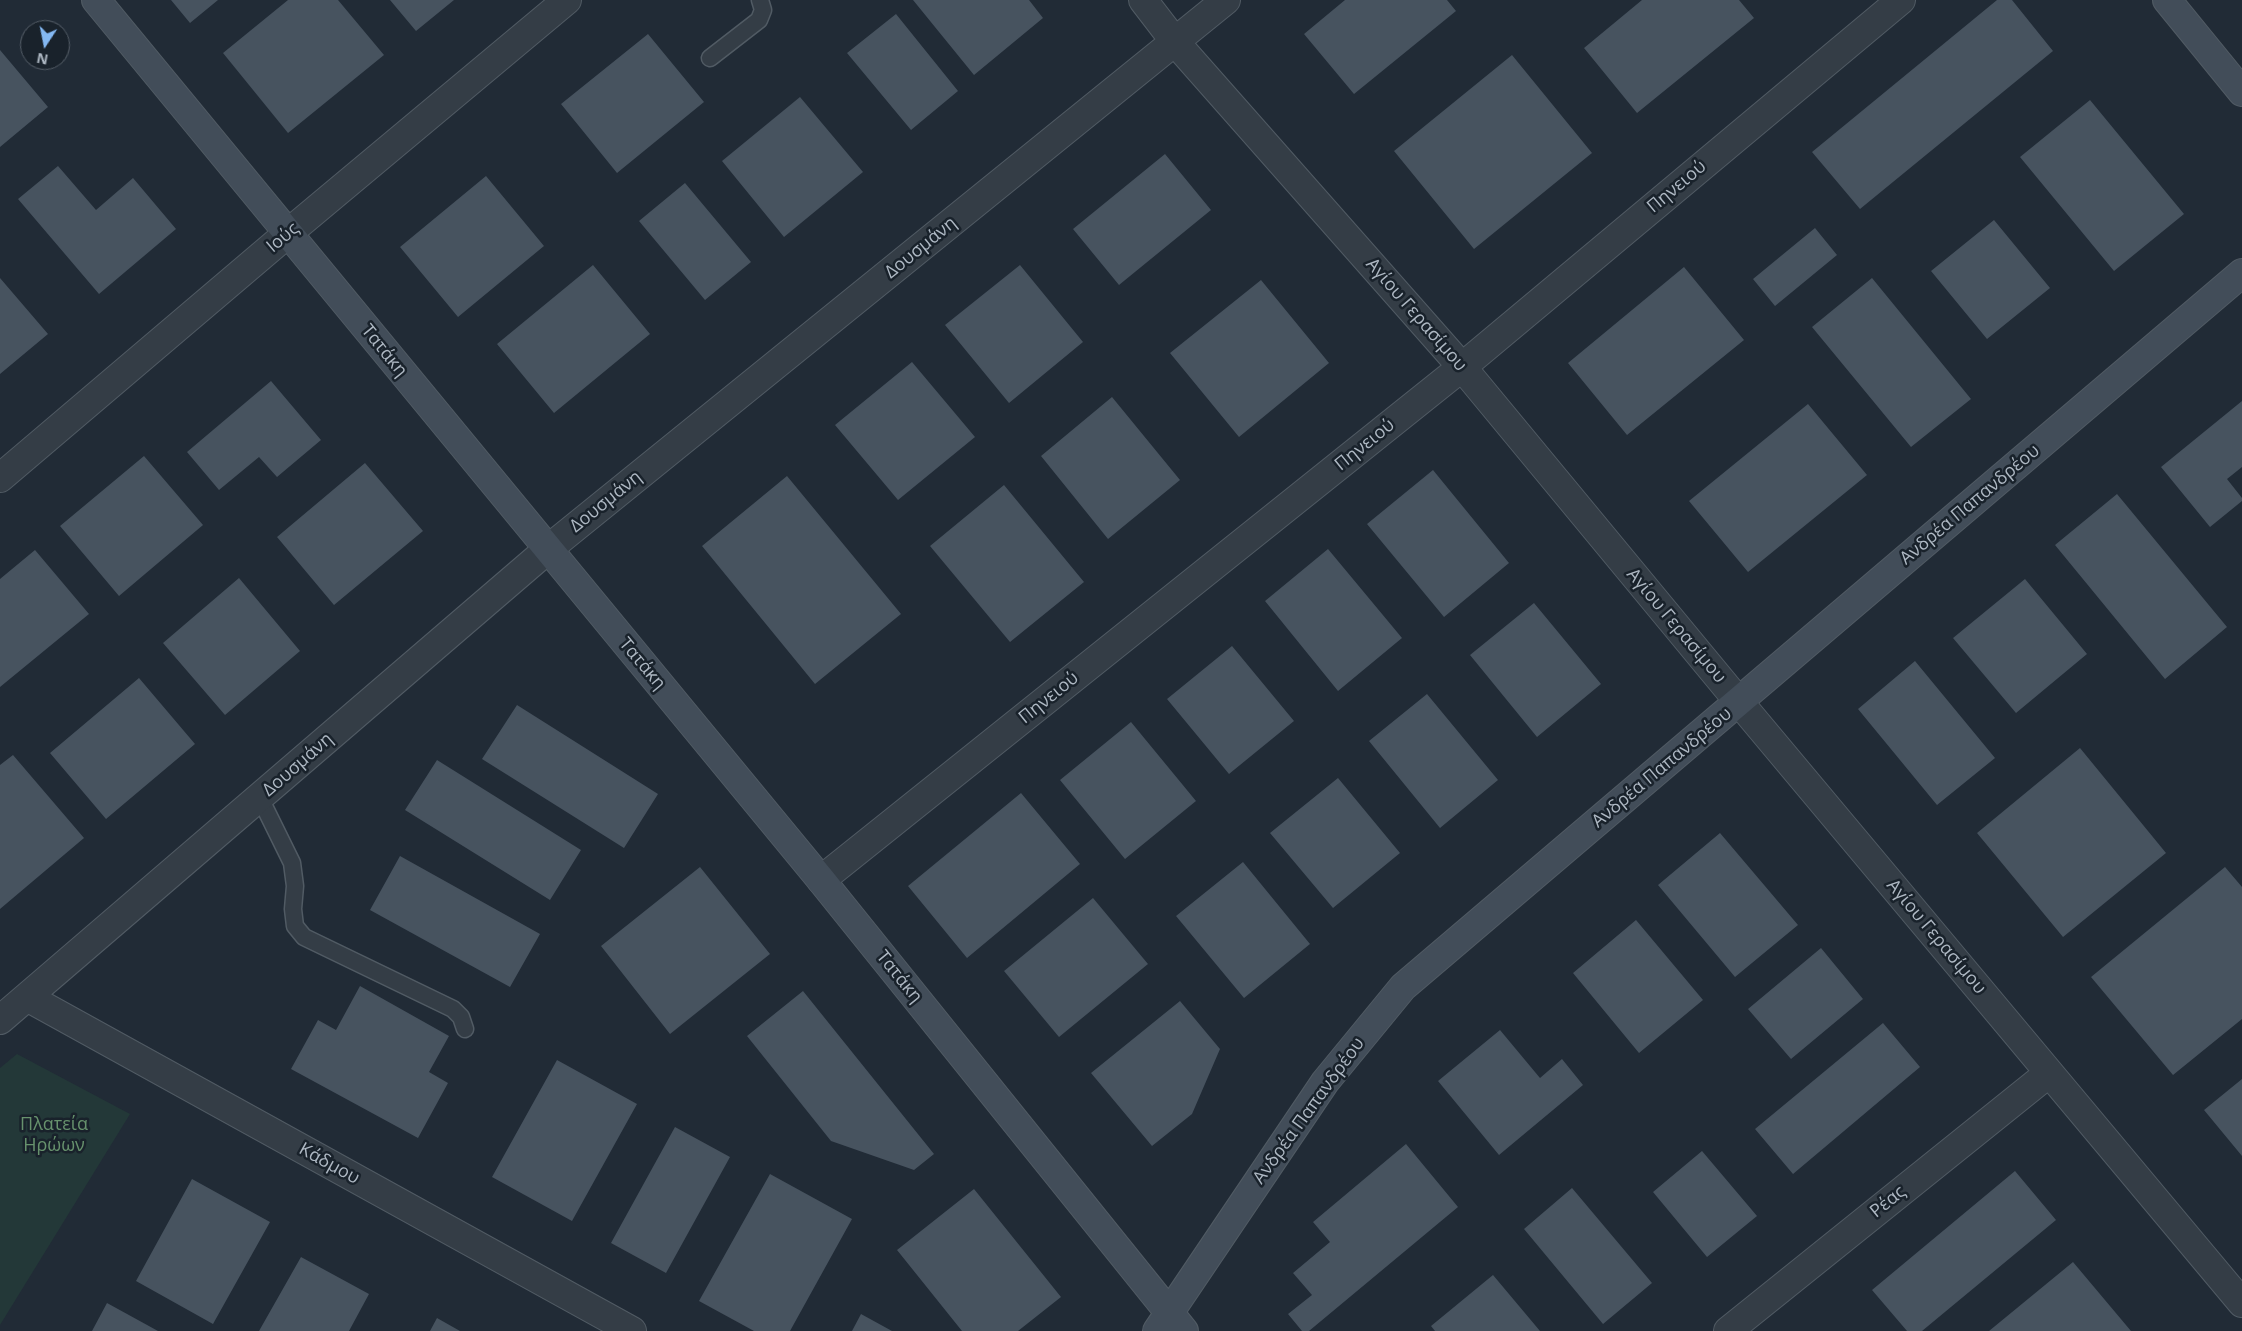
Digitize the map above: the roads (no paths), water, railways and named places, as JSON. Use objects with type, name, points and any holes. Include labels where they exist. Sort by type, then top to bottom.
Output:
[{"type":"street","name":"Τατάκη","points":[[96,0],[547,550],[821,880],[1170,1325]]},
{"type":"street","name":"Ιούς","points":[[0,478],[287,234],[567,0]]},
{"type":"street","name":"Αγίου Γερασίμου","points":[[1143,0],[1176,43],[1462,367],[1739,702],[2242,1303]]},
{"type":"street","name":"Δουσμάνη","points":[[0,1020],[547,550],[1176,43],[1226,0]]},
{"type":"street","name":"Πηνειού","points":[[821,880],[1462,367],[1901,0]]},
{"type":"street","points":[[2167,0],[2242,92]]},
{"type":"street","name":"Ανδρέα Παπανδρέου","points":[[1170,1325],[1325,1082],[1403,987],[2242,273]]},
{"type":"street","name":"Κάδμου","points":[[27,997],[632,1331]]},
{"type":"street","name":"Ρέας","points":[[1728,1331],[2049,1073]]},
{"type":"lane","points":[[710,58],[759,20],[763,10],[760,0]]},
{"type":"lane","points":[[260,798],[292,863],[295,886],[293,909],[295,926],[304,937],[453,1009],[461,1018],[465,1029]]},
{"type":"park label","name":"Πλατεία Ηρώων","points":[[54,1135]]}]
